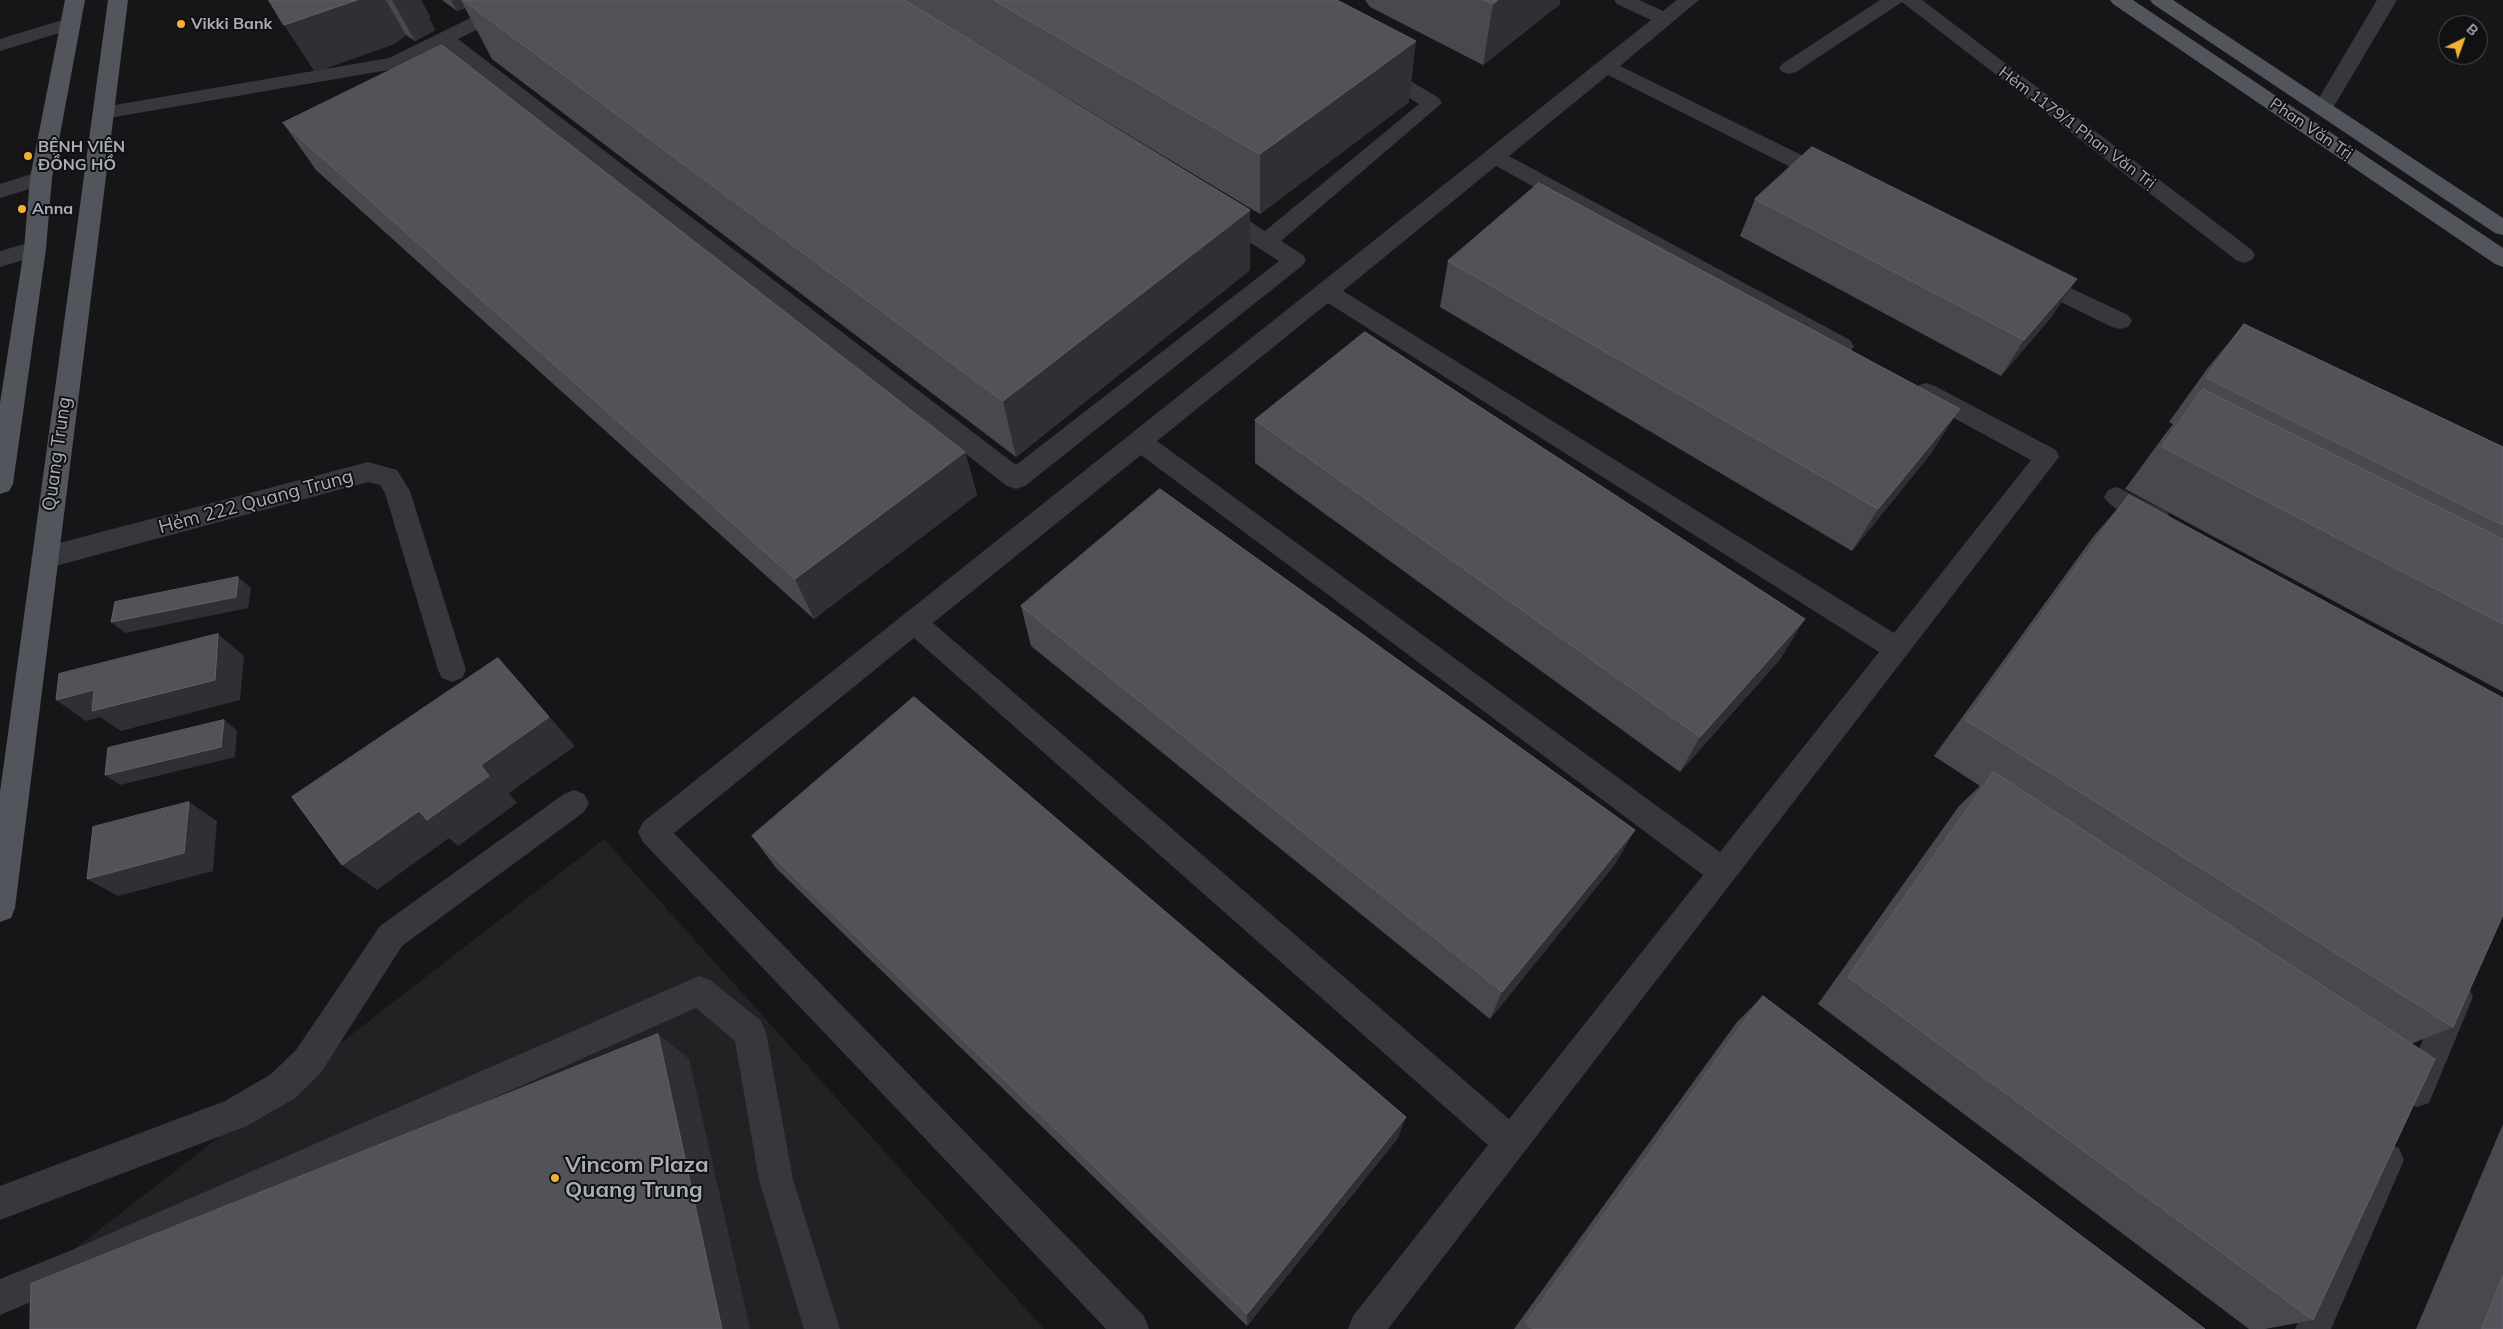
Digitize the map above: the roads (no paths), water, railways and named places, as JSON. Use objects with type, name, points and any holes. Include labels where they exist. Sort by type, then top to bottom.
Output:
[{"type":"main road","points":[[0,484],[35,249],[41,178],[54,118],[69,24],[75,0]]},
{"type":"main road","name":"Quang Trung","points":[[0,908],[118,0]]},
{"type":"main road","name":"Phan Văn Trị","points":[[2120,0],[2503,259]]},
{"type":"main road","name":"Phan Văn Trị","points":[[2160,0],[2503,228]]},
{"type":"street","points":[[103,113],[394,63],[522,0]]},
{"type":"street","points":[[1624,0],[1664,19]]},
{"type":"street","points":[[1131,1329],[653,832],[1689,0]]},
{"type":"street","points":[[1789,68],[1893,0]]},
{"type":"street","name":"Hẻm 1179/1 Phan Văn Trị","points":[[1910,0],[2244,255]]},
{"type":"street","points":[[2323,108],[2387,0]]},
{"type":"street","points":[[0,45],[69,24]]},
{"type":"street","points":[[444,38],[1016,479],[1295,260],[1198,200]]},
{"type":"street","points":[[1266,242],[1432,103],[1362,61]]},
{"type":"street","points":[[1605,66],[1845,185]]},
{"type":"street","points":[[1493,156],[1865,358]]},
{"type":"street","points":[[0,191],[41,178]]},
{"type":"street","points":[[0,259],[35,249]]},
{"type":"street","points":[[2014,268],[2120,321]]},
{"type":"street","points":[[1326,291],[1897,649]]},
{"type":"street","points":[[1366,1329],[2047,457],[1908,382]]},
{"type":"street","points":[[1140,441],[1723,872]]},
{"type":"street","name":"Hẻm 222 Quang Trung","points":[[44,558],[368,472],[388,477],[397,491],[452,670]]},
{"type":"street","points":[[2117,497],[2177,530]]},
{"type":"street","points":[[914,622],[1511,1143]]},
{"type":"street","points":[[0,1203],[235,1114],[284,1086],[308,1062],[391,936],[574,804]]},
{"type":"street","points":[[2313,1329],[2467,974]]},
{"type":"street","points":[[0,1297],[81,1264],[699,991],[750,1032],[776,1180],[822,1329]]},
{"type":"street","points":[[81,1264],[81,1301]]},
{"type":"place","name":"Vikki Bank","points":[[181,24]]},
{"type":"place","name":"BỆNH VIỆN ĐỒNG HỒ","points":[[28,156]]},
{"type":"place","name":"Anna","points":[[22,209]]},
{"type":"place","name":"Vincom Plaza Quang Trung","points":[[555,1178]]}]
